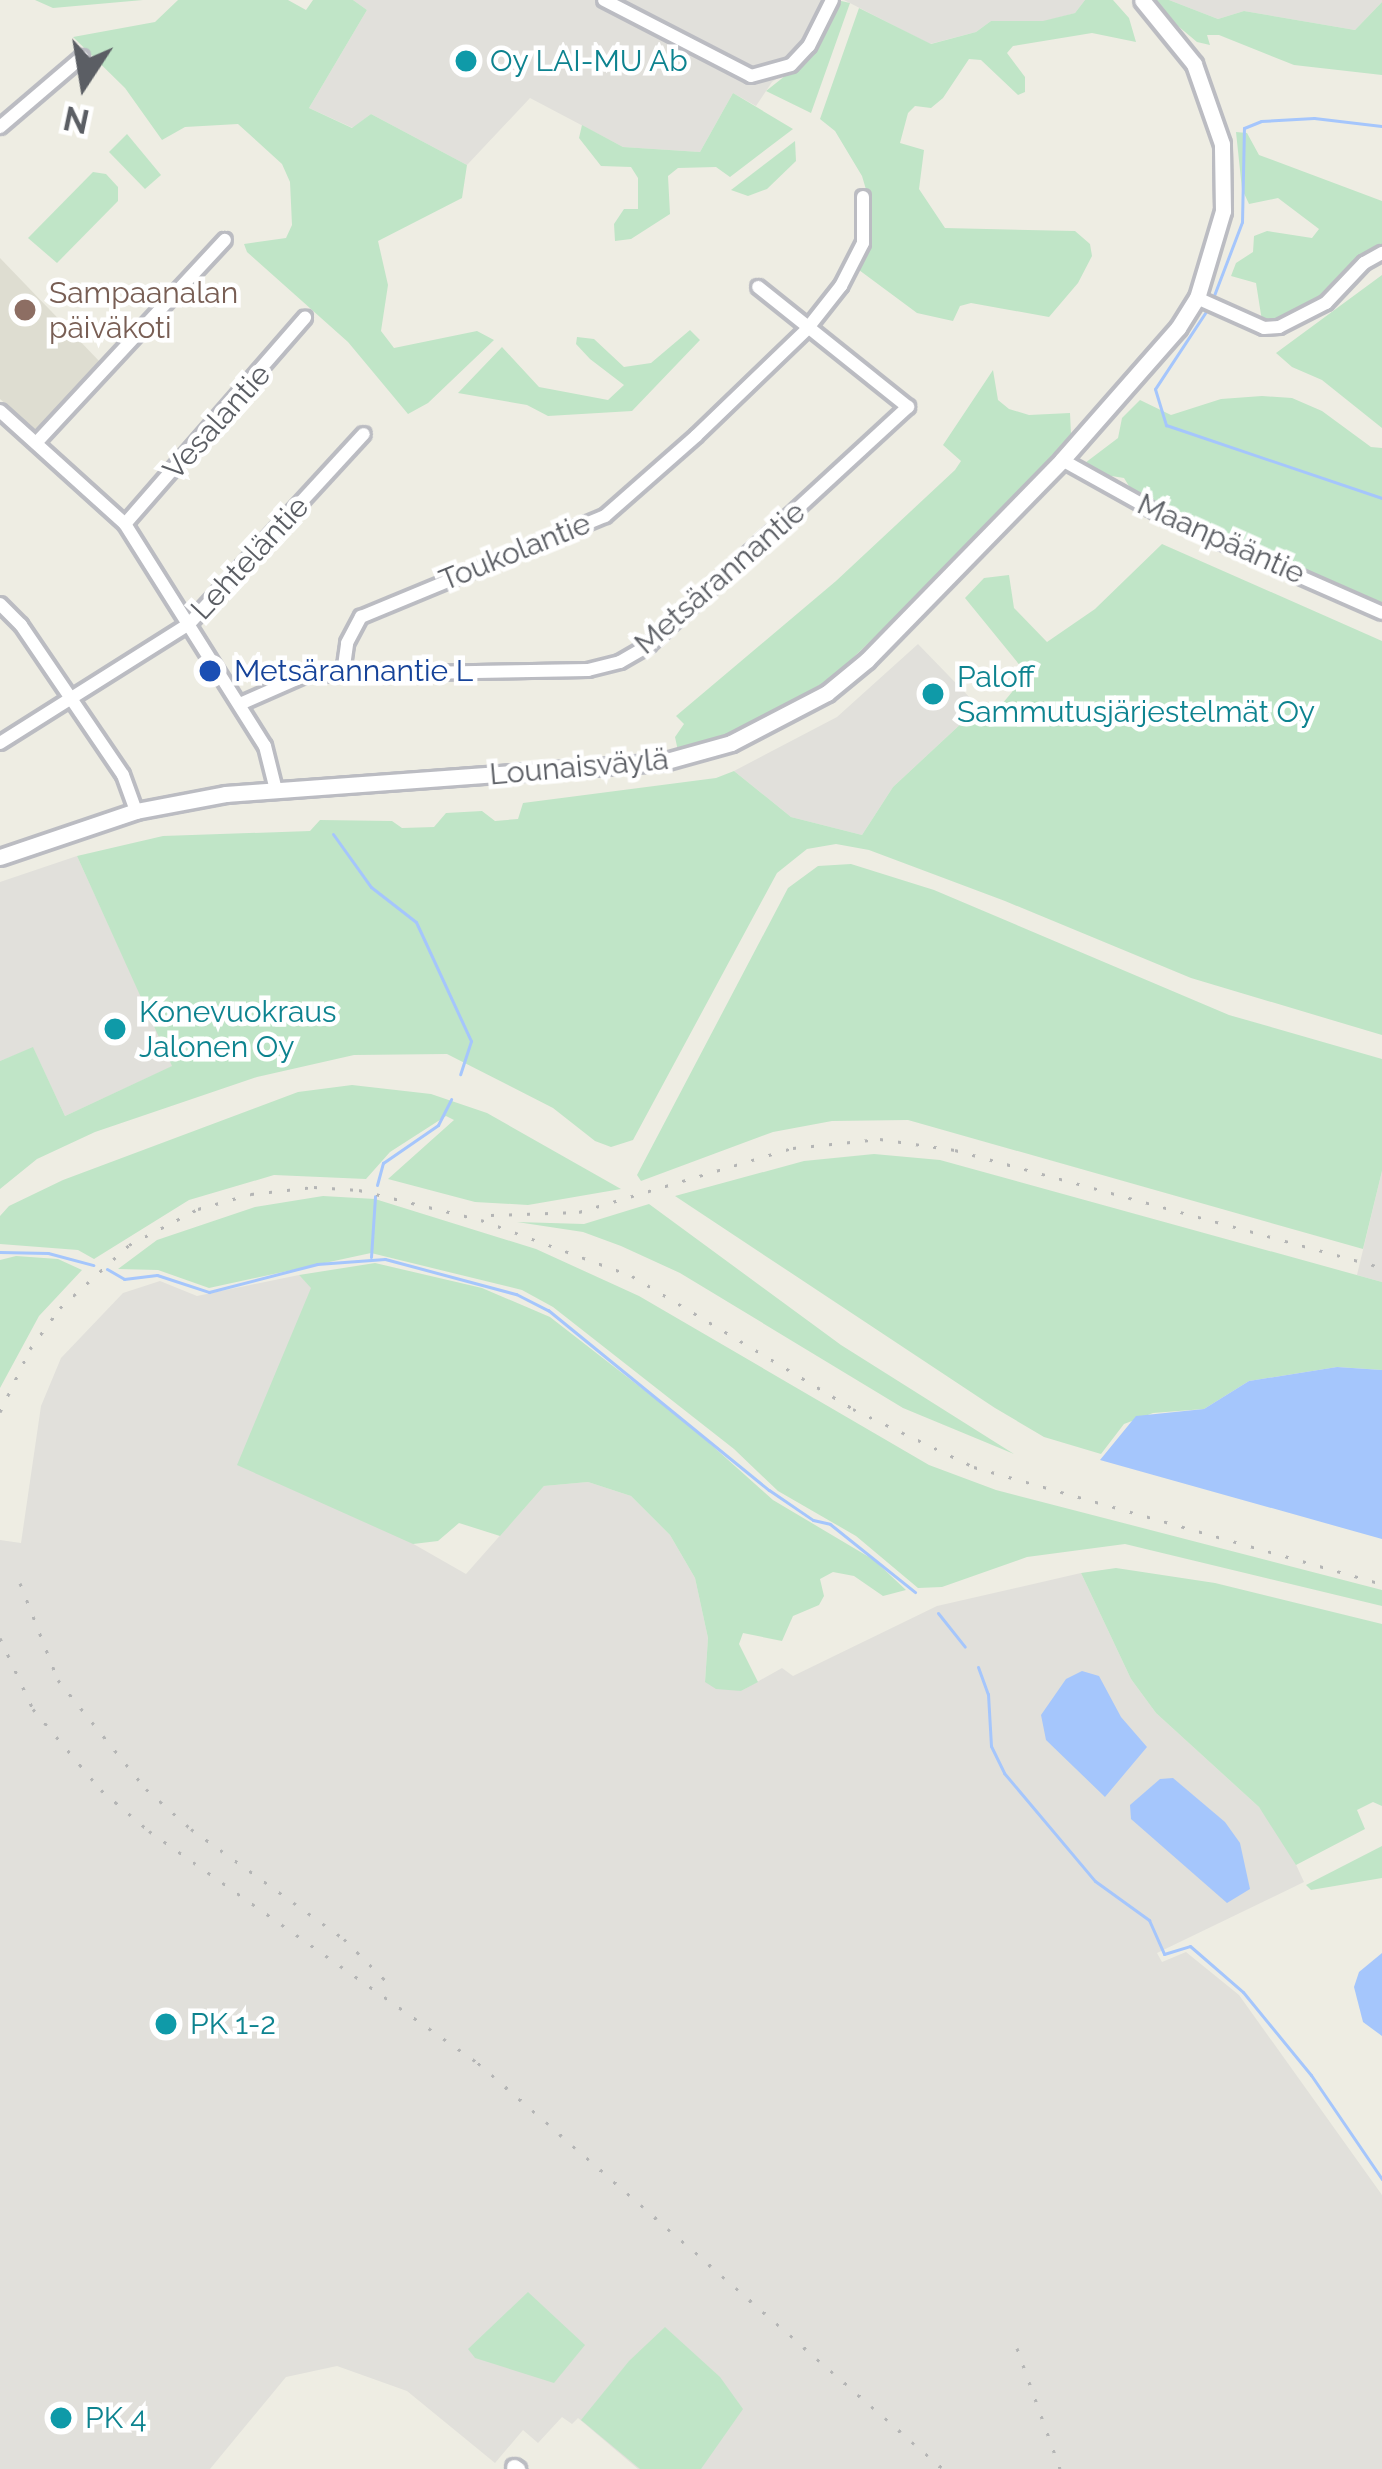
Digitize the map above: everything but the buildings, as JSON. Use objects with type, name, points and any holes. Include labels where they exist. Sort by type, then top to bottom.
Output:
[{"type":"street","points":[[604,0],[752,76],[791,65],[809,46],[832,0]]},
{"type":"street","name":"Lounaisväylä","points":[[0,857],[136,811],[276,790],[636,766],[731,742],[809,704],[868,660],[1062,460],[1178,328],[1197,298],[1223,211],[1222,144],[1194,64],[1142,0]]},
{"type":"street","points":[[0,127],[82,57]]},
{"type":"street","name":"Toukolantie","points":[[343,673],[347,643],[361,616],[605,515],[807,329],[860,254],[863,197]]},
{"type":"street","points":[[38,442],[225,240]]},
{"type":"street","points":[[1197,298],[1264,328],[1279,327],[1326,303],[1364,262],[1382,254]]},
{"type":"street","name":"Metsärannantie","points":[[240,704],[306,674],[588,670],[620,662],[650,644],[908,406],[758,287]]},
{"type":"street","name":"Vesalantie","points":[[124,524],[305,318]]},
{"type":"street","points":[[0,411],[124,524],[266,746],[276,790]]},
{"type":"street","name":"Lehteläntie","points":[[0,743],[189,624],[364,434]]},
{"type":"street","name":"Maanpääntie","points":[[1062,460],[1166,518],[1382,613]]},
{"type":"street","points":[[0,604],[123,775],[136,811]]},
{"type":"shaded area","points":[[353,0],[837,0],[814,53],[772,82],[756,106],[733,93],[700,152],[623,147],[530,98],[467,165],[371,114],[353,128],[309,108],[367,10]]},
{"type":"shaded area","points":[[844,0],[1085,0],[1075,13],[1043,22],[991,21],[976,32],[930,44]]},
{"type":"shaded area","points":[[1169,0],[1382,2],[1355,30],[1244,11],[1218,19]]},
{"type":"shaded area","name":"Sampaanalan päiväkoti","points":[[0,258],[101,363],[39,433],[0,399]]},
{"type":"shaded area","points":[[918,644],[979,707],[893,787],[862,835],[791,817],[734,771],[837,717]]},
{"type":"shaded area","points":[[77,856],[173,1066],[65,1116],[33,1048],[0,1061],[0,882]]},
{"type":"shaded area","points":[[1382,1171],[1382,1282],[1357,1275]]},
{"type":"shaded area","points":[[299,1275],[311,1287],[382,1526],[466,1574],[544,1486],[588,1482],[631,1496],[670,1535],[695,1578],[708,1638],[705,1681],[741,1691],[782,1668],[793,1676],[937,1606],[1081,1573],[1131,1679],[1156,1713],[1259,1807],[1287,1845],[1304,1882],[1157,1953],[1162,1962],[1186,1952],[1239,1995],[1382,2195],[1382,2469],[638,2469],[578,2418],[572,2424],[562,2417],[538,2443],[523,2430],[495,2463],[407,2391],[337,2366],[286,2377],[210,2469],[0,2469],[0,1540],[21,1543],[41,1406],[61,1358],[123,1293],[160,1281],[197,1296]]},
{"type":"green space","points":[[35,0],[143,0],[53,8]]},
{"type":"green space","points":[[178,0],[288,0],[306,10],[313,0],[353,0],[367,10],[309,108],[352,128],[371,114],[467,165],[462,198],[378,241],[388,285],[381,331],[394,348],[477,331],[494,340],[428,403],[408,414],[348,342],[247,252],[244,244],[286,238],[292,225],[290,182],[282,164],[238,124],[185,127],[162,140],[125,88],[73,37],[155,22]]},
{"type":"green space","points":[[837,0],[850,3],[811,113],[766,91],[814,53]]},
{"type":"green space","points":[[1085,0],[1113,0],[1129,18],[1136,42],[1092,33],[1013,46],[1007,53],[1025,77],[1025,92],[1018,95],[981,60],[969,59],[943,98],[931,108],[915,106],[908,113],[900,143],[924,150],[919,189],[945,228],[1075,231],[1090,244],[1092,256],[1078,283],[1049,317],[971,303],[960,306],[953,321],[917,313],[859,270],[868,242],[870,203],[862,176],[835,131],[820,119],[859,8],[931,44],[976,32],[991,21],[1043,21],[1075,13]]},
{"type":"green space","points":[[1147,0],[1169,0],[1218,19],[1244,11],[1355,30],[1382,2],[1382,75],[1294,65],[1219,35],[1207,35],[1210,45],[1197,42]]},
{"type":"green space","points":[[733,93],[793,129],[730,177],[716,167],[678,168],[668,176],[670,214],[631,239],[615,241],[614,224],[624,209],[638,209],[638,178],[631,167],[601,166],[579,138],[582,125],[623,147],[700,152]]},
{"type":"green space","points":[[1236,132],[1247,133],[1259,155],[1382,201],[1382,250],[1341,273],[1313,302],[1286,318],[1262,321],[1256,283],[1231,276],[1236,263],[1253,252],[1254,236],[1267,231],[1312,238],[1319,229],[1278,198],[1249,204],[1242,189]]},
{"type":"green space","points":[[127,134],[161,175],[145,189],[109,152]]},
{"type":"green space","points":[[795,141],[796,161],[767,189],[748,196],[731,190]]},
{"type":"green space","points":[[93,172],[106,174],[118,187],[118,201],[57,263],[28,238]]},
{"type":"green space","points":[[1382,275],[1382,428],[1322,380],[1292,367],[1276,353]]},
{"type":"green space","points":[[690,330],[700,340],[632,411],[548,416],[527,405],[458,393],[502,347],[539,387],[608,400],[624,385],[590,359],[576,344],[577,337],[594,339],[624,367],[651,363]]},
{"type":"green space","points":[[993,370],[998,400],[1029,415],[1070,413],[1071,434],[980,536],[832,678],[746,727],[678,751],[675,737],[684,724],[676,716],[836,581],[955,470],[961,461],[943,445]]},
{"type":"green space","points":[[1292,398],[1322,411],[1371,447],[1382,448],[1382,606],[1159,506],[1132,491],[1124,478],[1093,473],[1085,463],[1118,438],[1122,418],[1140,400],[1171,415],[1221,399]]},
{"type":"green space","points":[[1162,544],[1382,641],[1382,1035],[1191,978],[1005,901],[869,850],[836,844],[807,849],[777,873],[633,1140],[611,1147],[595,1141],[553,1108],[447,1054],[354,1055],[257,1077],[95,1132],[37,1159],[0,1189],[0,1061],[33,1047],[65,1116],[172,1066],[77,856],[163,836],[310,831],[320,820],[392,821],[402,828],[434,827],[446,813],[482,811],[495,821],[518,819],[523,803],[716,778],[734,771],[791,817],[862,835],[893,787],[979,707],[1002,704],[1017,686],[1022,668],[965,598],[984,578],[1009,575],[1014,608],[1047,642],[1095,609]]},
{"type":"green space","points":[[851,864],[934,890],[1229,1015],[1382,1059],[1382,1171],[1363,1249],[908,1120],[832,1121],[773,1132],[641,1181],[637,1175],[788,888],[818,866]]},
{"type":"green space","points":[[352,1085],[431,1094],[487,1113],[621,1189],[528,1205],[475,1202],[388,1179],[454,1120],[446,1116],[390,1152],[366,1179],[274,1175],[189,1200],[94,1259],[78,1250],[0,1244],[0,1216],[9,1206],[63,1180],[298,1092]]},
{"type":"green space","points":[[874,1154],[940,1160],[1382,1282],[1382,1370],[1337,1367],[1249,1381],[1204,1409],[1153,1413],[1124,1424],[1101,1454],[1044,1437],[995,1408],[675,1196],[804,1161]]},
{"type":"green space","points":[[323,1196],[375,1199],[536,1249],[639,1296],[929,1465],[996,1490],[1382,1590],[1382,1606],[1125,1544],[1027,1557],[942,1587],[918,1588],[856,1536],[778,1491],[734,1449],[553,1307],[522,1290],[371,1253],[209,1288],[158,1270],[118,1269],[157,1240],[255,1207]]},
{"type":"green space","points":[[649,1204],[841,1345],[1014,1454],[903,1408],[680,1273],[583,1232],[517,1222],[584,1224]]},
{"type":"green space","points":[[16,1256],[58,1259],[82,1270],[39,1316],[0,1388],[0,1260]]},
{"type":"green space","points":[[375,1263],[482,1288],[550,1317],[689,1425],[773,1500],[874,1560],[906,1590],[883,1596],[854,1576],[833,1572],[820,1579],[824,1596],[819,1605],[793,1616],[782,1641],[743,1633],[739,1644],[758,1682],[741,1691],[716,1689],[705,1682],[708,1638],[695,1578],[670,1535],[631,1496],[588,1482],[544,1486],[500,1536],[459,1523],[438,1541],[413,1544],[237,1465],[311,1288],[299,1275]]},
{"type":"green space","points":[[1116,1568],[1215,1583],[1382,1624],[1382,1806],[1373,1802],[1357,1810],[1365,1829],[1296,1865],[1259,1807],[1156,1713],[1131,1679],[1081,1573]]},
{"type":"green space","points":[[1382,1846],[1382,1878],[1311,1890],[1306,1885]]},
{"type":"green space","points":[[528,2292],[585,2345],[554,2383],[475,2358],[468,2349]]},
{"type":"green space","points":[[665,2327],[720,2377],[743,2409],[701,2469],[640,2469],[581,2420],[629,2361]]},
{"type":"water","points":[[1337,1367],[1382,1370],[1382,1539],[1100,1460],[1136,1416],[1204,1409],[1249,1381]]},
{"type":"water","points":[[1082,1671],[1099,1676],[1121,1717],[1147,1747],[1105,1797],[1046,1740],[1041,1715],[1066,1679]]},
{"type":"water","points":[[1173,1778],[1225,1822],[1240,1843],[1250,1889],[1227,1903],[1131,1819],[1130,1805],[1160,1779]]},
{"type":"water","points":[[1382,1953],[1382,2036],[1363,2022],[1354,1987],[1359,1972]]},
{"type":"waterway","points":[[1213,298],[1242,222],[1244,128],[1261,121],[1314,118],[1382,126]]},
{"type":"waterway","points":[[1209,307],[1155,389],[1166,425],[1382,498]]},
{"type":"waterway","points":[[333,834],[371,887],[416,922],[471,1041],[460,1074]]},
{"type":"waterway","points":[[377,1185],[383,1163],[438,1125],[451,1099]]},
{"type":"waterway","points":[[371,1257],[375,1196]]},
{"type":"waterway","points":[[0,1252],[48,1253],[93,1265]]},
{"type":"waterway","points":[[107,1269],[124,1279],[157,1275],[209,1292],[317,1264],[385,1259],[516,1294],[548,1310],[769,1490],[813,1520],[830,1524],[915,1592]]},
{"type":"waterway","points":[[938,1613],[965,1647]]},
{"type":"waterway","points":[[978,1667],[988,1694],[991,1746],[1004,1773],[1095,1881],[1149,1920],[1164,1954],[1190,1946],[1243,1992],[1311,2075],[1382,2179]]},
{"type":"railway","points":[[491,1215],[579,1212],[793,1148],[880,1139],[955,1150],[1382,1268]]},
{"type":"railway","points":[[0,1412],[30,1349],[60,1308],[129,1245],[198,1209],[251,1194],[314,1187],[359,1190],[481,1220],[632,1276],[853,1409],[974,1467],[1382,1584]]},
{"type":"railway","points":[[20,1583],[58,1680],[146,1789],[191,1829],[344,1939],[390,1985]]},
{"type":"railway","points":[[0,1638],[33,1709],[101,1790],[149,1831],[478,2063],[943,2469]]},
{"type":"railway","points":[[1017,2348],[1060,2469]]},
{"type":"place","name":"Oy LAI-MU Ab","points":[[466,61]]},
{"type":"place","name":"Sampaanalan päiväkoti","points":[[25,310]]},
{"type":"place","name":"Metsärannantie L","points":[[210,671]]},
{"type":"place","name":"Paloff Sammutusjärjestelmät Oy","points":[[933,694]]},
{"type":"place","name":"Konevuokraus Jalonen Oy","points":[[115,1029]]},
{"type":"place","name":"PK 1-2","points":[[166,2024]]},
{"type":"place","name":"PK 4","points":[[61,2418]]}]
